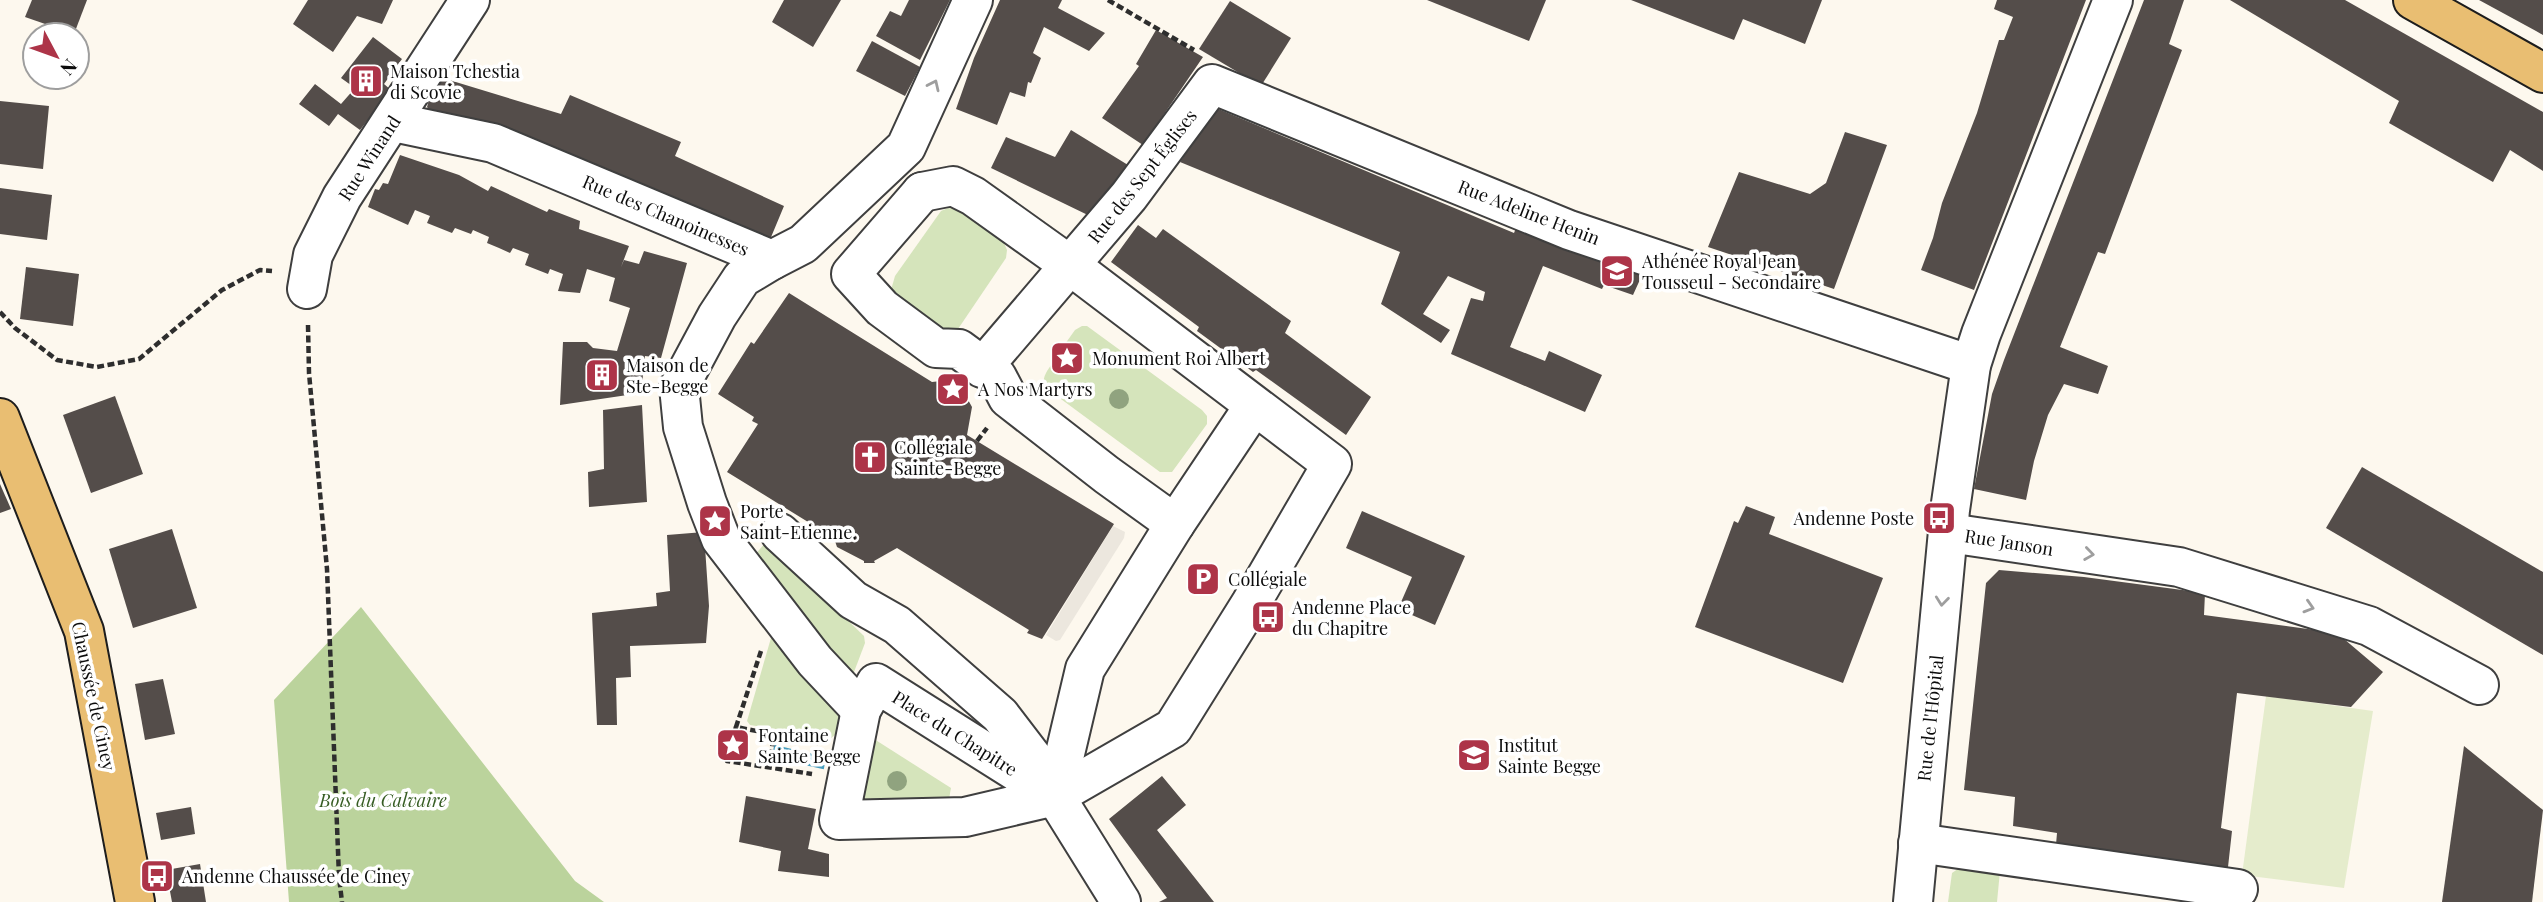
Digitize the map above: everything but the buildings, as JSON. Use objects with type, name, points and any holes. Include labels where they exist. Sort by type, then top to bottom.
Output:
[{"type":"main road","points":[[2413,0],[2543,73]]},
{"type":"main road","name":"Chaussée de Ciney","points":[[0,418],[84,631],[135,902]]},
{"type":"street","name":"Rue Winand","points":[[295,281],[313,254],[342,197],[470,0]]},
{"type":"street","points":[[973,0],[906,147],[922,192],[852,274],[882,308],[936,348],[959,349],[997,377],[1008,398],[1175,524]]},
{"type":"street","name":"Rue Janson","points":[[2113,0],[1971,365],[1949,533],[2179,567],[2369,626],[2479,685]]},
{"type":"street","name":"Rue des Sept Églises","points":[[1071,266],[1129,196],[1206,69]]},
{"type":"street","name":"Rue Adeline Henin","points":[[1206,69],[1569,230],[1971,365]]},
{"type":"street","name":"Rue des Chanoinesses","points":[[393,122],[493,143],[772,260],[803,244],[906,147]]},
{"type":"street","name":"Place du Chapitre","points":[[922,192],[953,186],[973,196],[1071,266],[1332,464],[1251,603],[1173,728],[1055,796],[965,817],[839,820],[861,710],[876,683],[1055,796]]},
{"type":"street","points":[[772,260],[742,278],[717,316],[679,387],[683,428],[721,539],[815,661],[861,710]]},
{"type":"street","points":[[982,368],[1071,266]]},
{"type":"street","points":[[1121,902],[1055,796],[1085,669],[1175,524],[1254,406]]},
{"type":"street","name":"Place du Chapitre","points":[[780,533],[853,600],[897,625],[1000,715],[1052,783],[1055,796]]},
{"type":"street","name":"Rue de l'Hôpital","points":[[1913,902],[1949,533]]},
{"type":"street","points":[[1918,843],[2238,889]]},
{"type":"path","points":[[1108,0],[1206,69]]},
{"type":"path","points":[[0,312],[15,328],[57,360],[97,367],[139,359],[222,290],[260,271],[295,281],[309,373],[327,569],[342,902]]},
{"type":"path","points":[[775,609],[727,761],[769,767],[850,765]]},
{"type":"path","points":[[736,727],[774,734],[850,765]]},
{"type":"path","points":[[769,767],[774,734]]},
{"type":"green space","points":[[948,208],[957,209],[1004,243],[1007,250],[1006,258],[958,329],[950,334],[894,298],[891,290],[895,276],[941,211]]},
{"type":"green space","points":[[1087,326],[1207,416],[1207,424],[1172,472],[1160,472],[1046,388],[1044,377],[1054,361],[1064,368],[1076,352],[1065,344],[1075,330]]},
{"type":"green space","points":[[766,542],[864,636],[865,643],[854,672],[840,673],[754,556]]},
{"type":"green space","name":"Bois du Calvaire","points":[[361,607],[575,881],[604,902],[289,902],[274,700]]},
{"type":"green space","points":[[773,631],[840,716],[835,735],[831,738],[750,725],[747,721]]},
{"type":"green space","points":[[2266,696],[2373,711],[2344,888],[2242,875]]},
{"type":"green space","points":[[874,739],[951,788],[949,799],[854,812]]},
{"type":"green space","points":[[1965,864],[2000,871],[1997,902],[1948,902],[1952,873]]},
{"type":"shaded area","points":[[1113,526],[1125,532],[1124,538],[1060,640],[1056,641],[1046,635]]},
{"type":"water","points":[[775,746],[825,758],[823,768],[773,757]]},
{"type":"place","name":"Maison Tchestia di Scovie","points":[[366,81]]},
{"type":"place","name":"Athénée Royal Jean Tousseul - Secondaire","points":[[1617,271]]},
{"type":"place","name":"Monument Roi Albert","points":[[1067,358]]},
{"type":"place","name":"Maison de Ste-Begge","points":[[602,375]]},
{"type":"place","name":"A Nos Martyrs","points":[[953,389]]},
{"type":"place","name":"Collégiale Sainte-Begge","points":[[870,457]]},
{"type":"place","name":"Andenne Poste","points":[[1939,518]]},
{"type":"place","name":"Porte Saint-Etienne.","points":[[715,521]]},
{"type":"place","name":"Collégiale","points":[[1203,579]]},
{"type":"place","name":"Andenne Place du Chapitre","points":[[1268,617]]},
{"type":"place","name":"Fontaine Sainte Begge","points":[[733,745]]},
{"type":"place","name":"Institut Sainte Begge","points":[[1474,755]]},
{"type":"place","name":"Andenne Chaussée de Ciney","points":[[157,876]]}]
